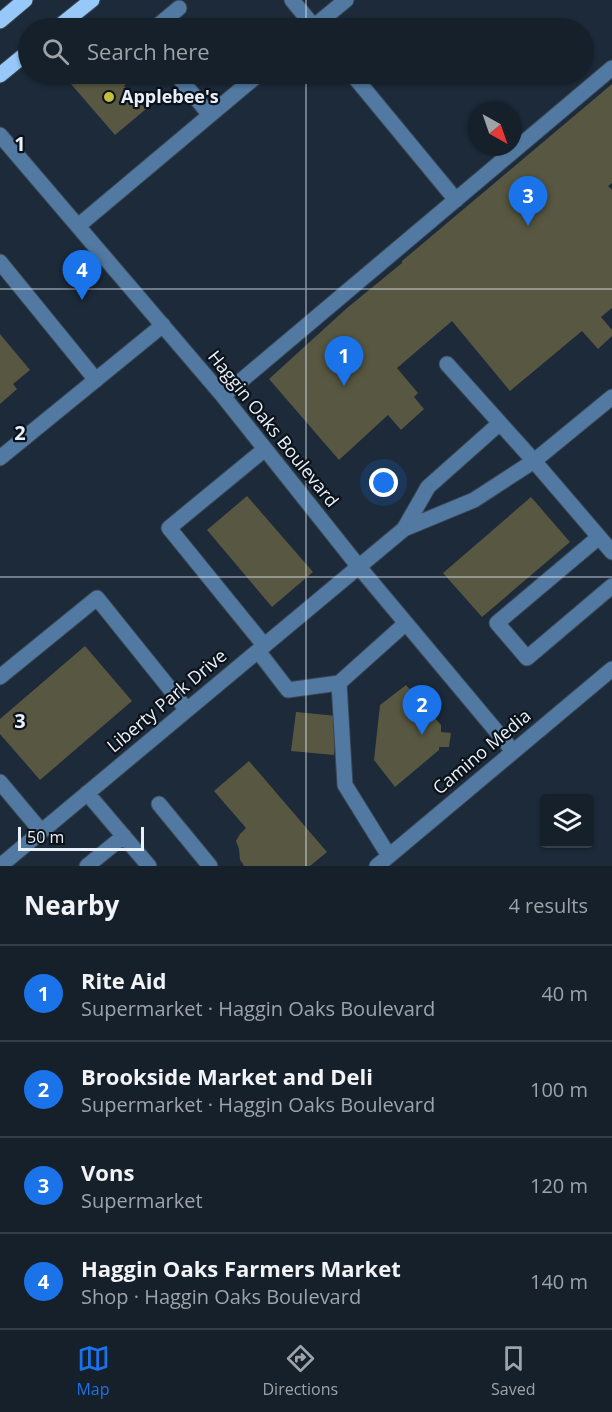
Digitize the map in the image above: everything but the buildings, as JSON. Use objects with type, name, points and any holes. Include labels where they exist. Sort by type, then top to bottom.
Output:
[{"type":"main road","points":[[0,21],[26,0]]},
{"type":"main road","points":[[70,18],[92,0]]},
{"type":"main road","points":[[0,75],[18,60]]},
{"type":"street","points":[[292,0],[306,18]]},
{"type":"street","points":[[325,18],[346,0]]},
{"type":"street","points":[[167,18],[179,8]]},
{"type":"street","points":[[594,83],[612,68]]},
{"type":"street","points":[[184,84],[210,115]]},
{"type":"street","points":[[78,226],[247,84]]},
{"type":"street","points":[[360,84],[456,200]]},
{"type":"street","points":[[223,396],[593,84]]},
{"type":"street","name":"Haggin Oaks Boulevard","points":[[0,135],[223,396],[359,567],[513,752]]},
{"type":"street","points":[[0,261],[96,380]]},
{"type":"street","points":[[0,458],[163,326]]},
{"type":"street","points":[[447,364],[612,552]]},
{"type":"street","points":[[404,529],[474,501],[534,461],[612,397]]},
{"type":"street","points":[[404,529],[428,487],[500,423]]},
{"type":"street","points":[[266,449],[170,528],[261,648],[288,690],[339,683],[406,623]]},
{"type":"street","name":"Liberty Park Drive","points":[[0,866],[404,529]]},
{"type":"street","points":[[599,537],[497,624],[527,658],[612,586]]},
{"type":"street","points":[[0,677],[97,598],[187,710]]},
{"type":"street","name":"Camino Media","points":[[383,861],[612,669]]},
{"type":"street","points":[[339,683],[345,785],[383,861]]},
{"type":"street","points":[[0,782],[41,831]]},
{"type":"street","points":[[87,792],[149,866]]},
{"type":"street","points":[[159,804],[210,866]]},
{"type":"street","points":[[87,866],[124,836]]},
{"type":"place","name":"Applebee's","points":[[109,97]]},
{"type":"place","name":"Vons","points":[[528,226]]},
{"type":"place","name":"Haggin Oaks Farmers Market","points":[[82,300]]},
{"type":"place","name":"Rite Aid","points":[[344,386]]},
{"type":"place","name":"Brookside Market and Deli","points":[[422,735]]}]
